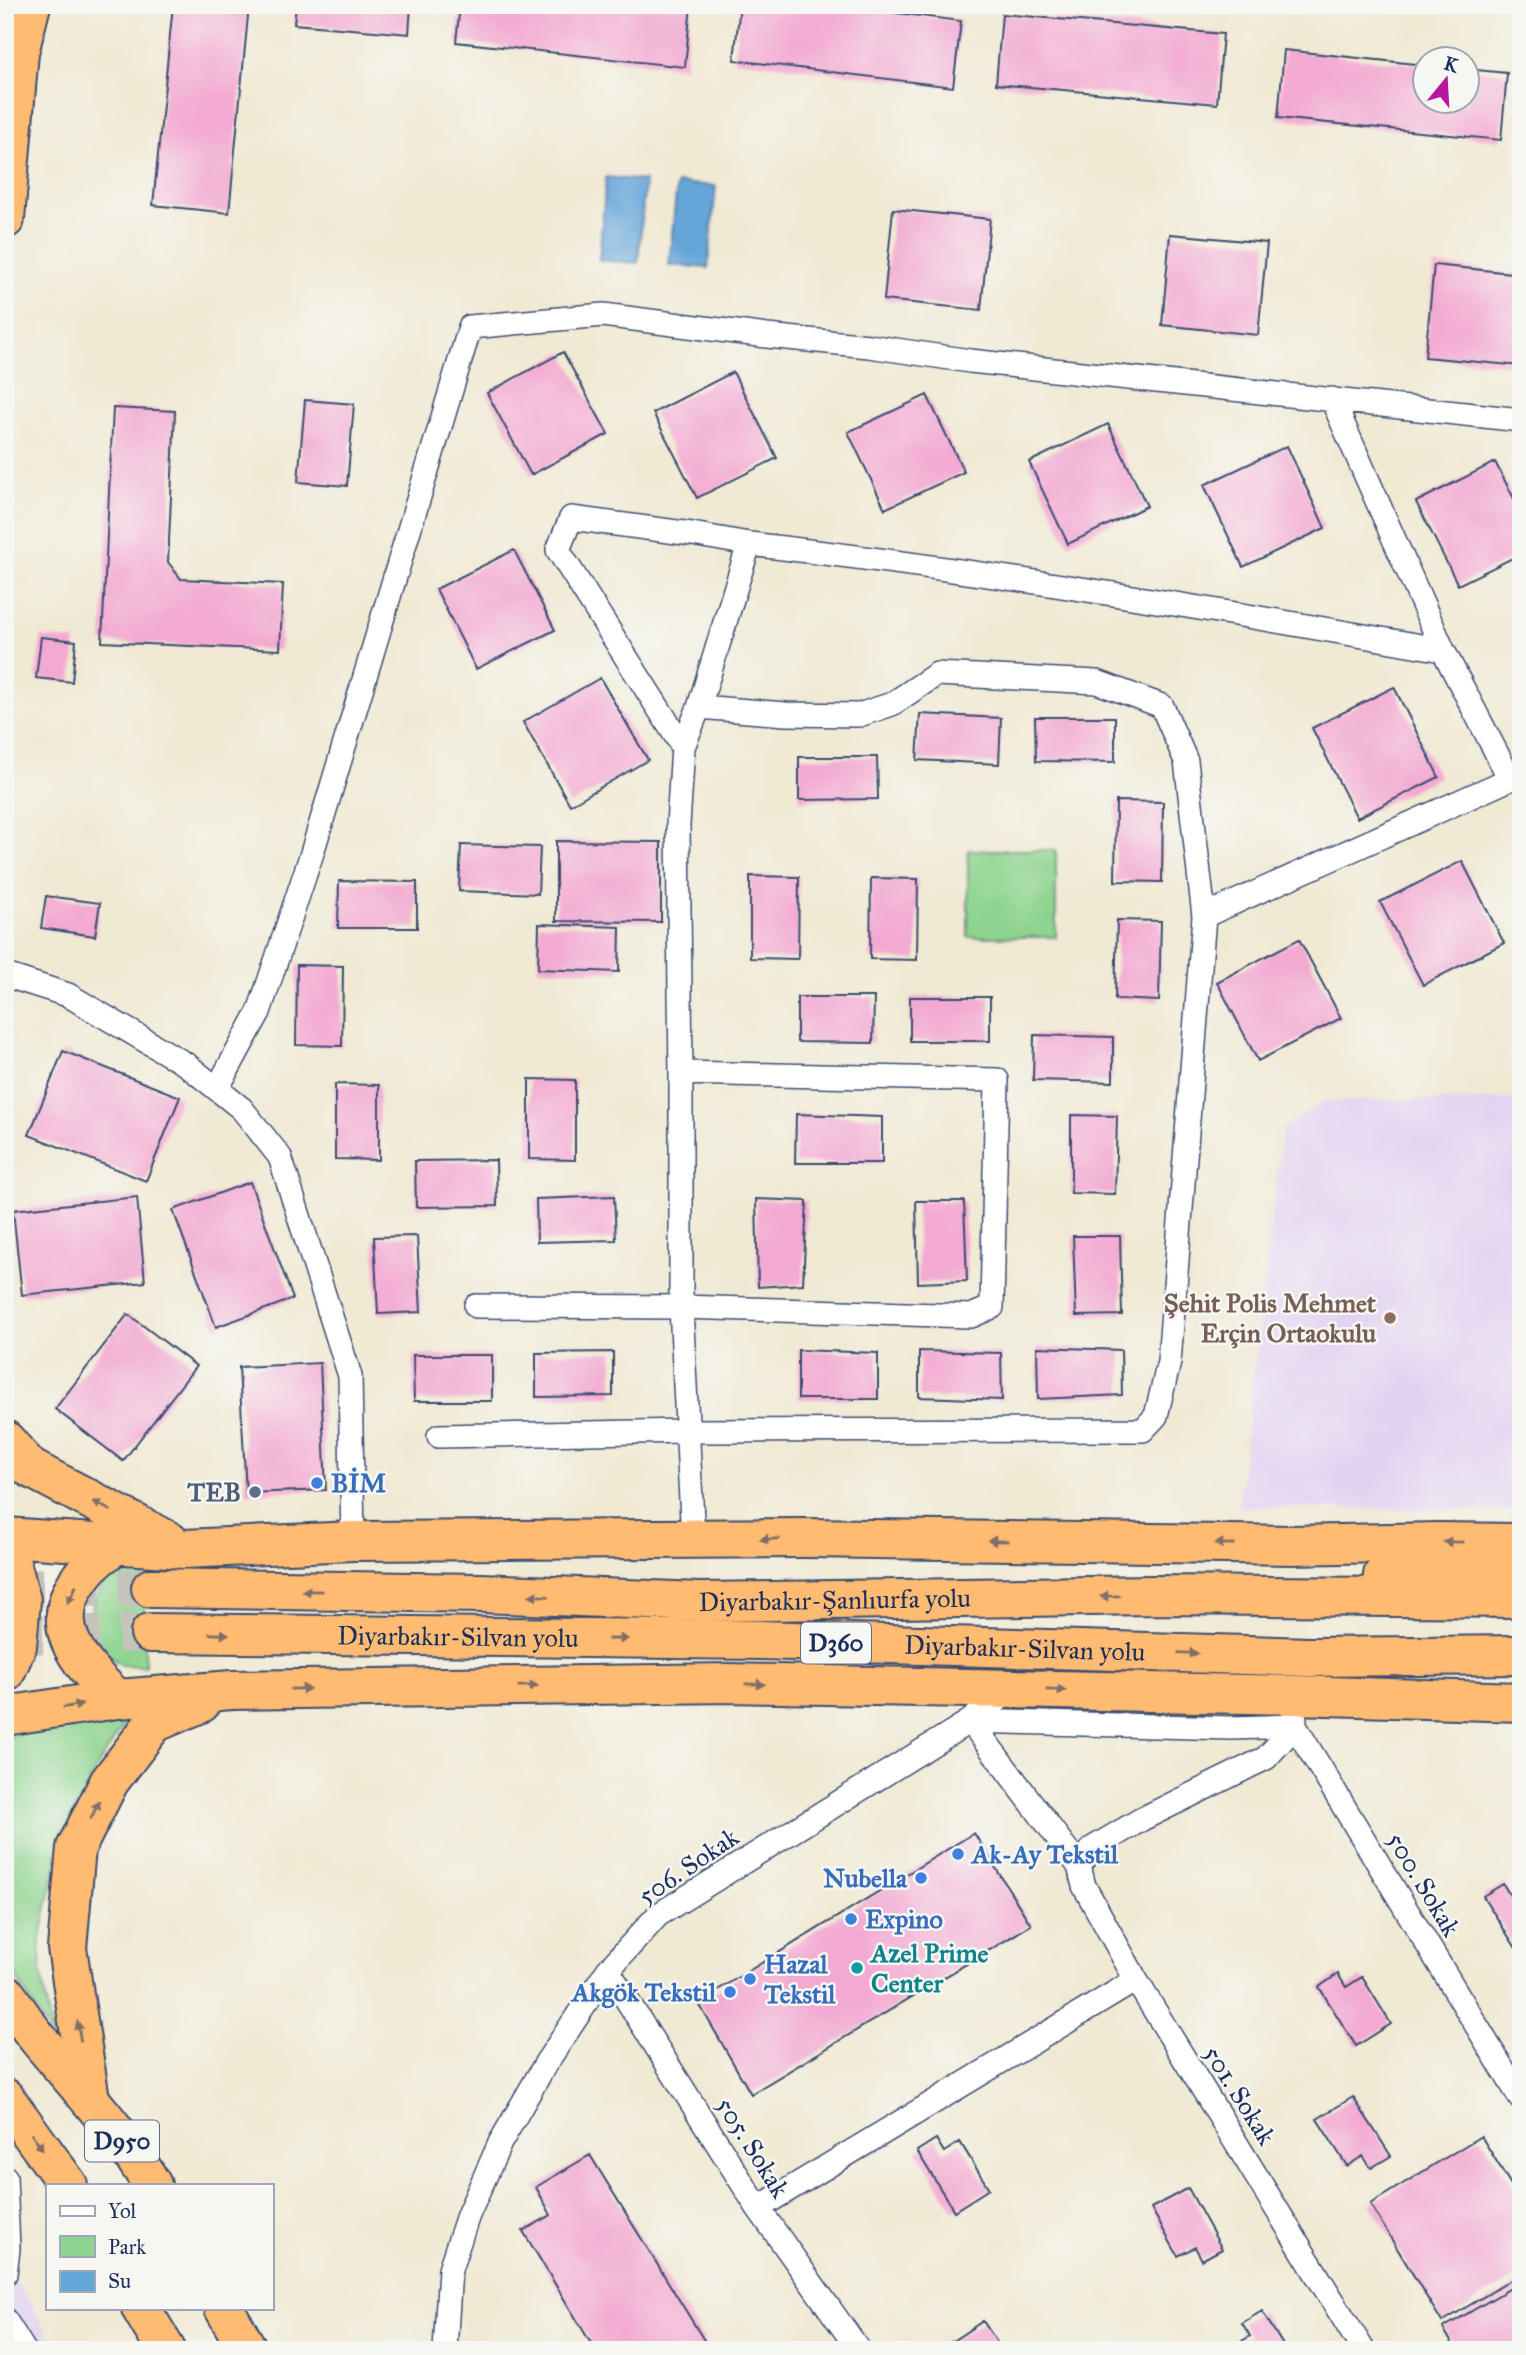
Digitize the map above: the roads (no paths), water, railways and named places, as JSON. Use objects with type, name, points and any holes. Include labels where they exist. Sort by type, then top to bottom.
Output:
[{"type":"highway","points":[[5,219],[19,52],[31,5]]},
{"type":"highway","points":[[5,1440],[30,1468],[184,1549]]},
{"type":"highway","points":[[5,1537],[184,1549],[352,1541],[807,1538],[1290,1545],[1439,1542],[1521,1544]]},
{"type":"highway","points":[[117,1544],[88,1568],[67,1600],[66,1620],[72,1648],[86,1670],[117,1699]]},
{"type":"highway","points":[[5,1549],[21,1600],[17,1646],[5,1673]]},
{"type":"highway","points":[[1152,1595],[1521,1563]]},
{"type":"highway","name":"Diyarbakır-Şanlıurfa yolu","points":[[151,1588],[481,1593],[701,1602],[1152,1595],[1521,1598]]},
{"type":"highway","name":"Diyarbakır-Silvan yolu","points":[[150,1633],[760,1640],[1309,1657],[1521,1655]]},
{"type":"highway","points":[[1309,1657],[1521,1675]]},
{"type":"highway","points":[[5,1716],[117,1699],[232,1689],[730,1683],[1012,1689],[1294,1710],[1521,1702]]},
{"type":"highway","points":[[90,2099],[66,1948],[76,1848],[109,1782],[154,1723],[232,1689]]},
{"type":"highway","name":"D950","points":[[5,1993],[38,2038],[90,2099],[151,2184]]},
{"type":"highway","name":"D950","points":[[5,2098],[67,2184]]},
{"type":"highway","points":[[142,2310],[166,2350]]},
{"type":"highway","points":[[225,2310],[248,2350]]},
{"type":"street","points":[[217,1089],[259,1012],[308,866],[470,327],[603,315],[766,337],[869,346],[970,361],[1521,421]]},
{"type":"street","points":[[1204,916],[1510,779],[1443,650],[1332,399]]},
{"type":"street","points":[[683,747],[558,550],[571,518],[749,544],[869,557],[1443,650]]},
{"type":"street","points":[[693,1539],[681,1307],[678,825],[683,747],[699,707],[749,544]]},
{"type":"street","points":[[439,1436],[686,1431],[1143,1430],[1156,1416],[1169,1362],[1204,916],[1186,761],[1162,706],[1097,682],[937,674],[892,704],[859,715],[699,707]]},
{"type":"street","points":[[5,975],[68,995],[187,1065],[242,1109],[280,1157],[350,1376],[352,1541]]},
{"type":"street","points":[[476,1306],[681,1307],[971,1316],[992,1307],[997,1080],[681,1073]]},
{"type":"street","name":"506. Sokak","points":[[445,2350],[450,2269],[468,2216],[499,2143],[546,2063],[608,1970],[659,1915],[970,1721],[1012,1689]]},
{"type":"street","points":[[970,1721],[1231,1728],[1294,1710]]},
{"type":"street","points":[[1079,1866],[1093,1849],[1142,1819],[1266,1758],[1294,1710]]},
{"type":"street","name":"500. Sokak","points":[[1294,1710],[1521,2099]]},
{"type":"street","name":"501. Sokak","points":[[970,1721],[1079,1866],[1084,1886],[1136,1980],[1363,2350]]},
{"type":"street","name":"505. Sokak","points":[[608,1970],[758,2208],[859,2350]]},
{"type":"street","points":[[758,2208],[1136,1980]]},
{"type":"street","points":[[5,2177],[8,2249],[5,2274]]},
{"type":"street","points":[[5,2320],[24,2350]]},
{"type":"water","points":[[606,177],[645,181],[638,263],[599,260]]},
{"type":"water","points":[[677,183],[716,186],[708,268],[669,265]]},
{"type":"tunnel","points":[[5,1587],[151,1588]]},
{"type":"tunnel","points":[[5,1635],[150,1633]]},
{"type":"place","name":"Şehit Polis Mehmet Erçin Ortaokulu","points":[[1390,1318]]},
{"type":"place","name":"BİM","points":[[317,1483]]},
{"type":"place","name":"TEB","points":[[255,1492]]},
{"type":"place","name":"Ak-Ay Tekstil","points":[[958,1854]]},
{"type":"place","name":"Nubella","points":[[921,1878]]},
{"type":"place","name":"Expino","points":[[851,1919]]},
{"type":"place","name":"Azel Prime Center","points":[[857,1968]]},
{"type":"place","name":"Hazal Tekstil","points":[[750,1979]]},
{"type":"place","name":"Akgök Tekstil","points":[[730,1992]]}]
